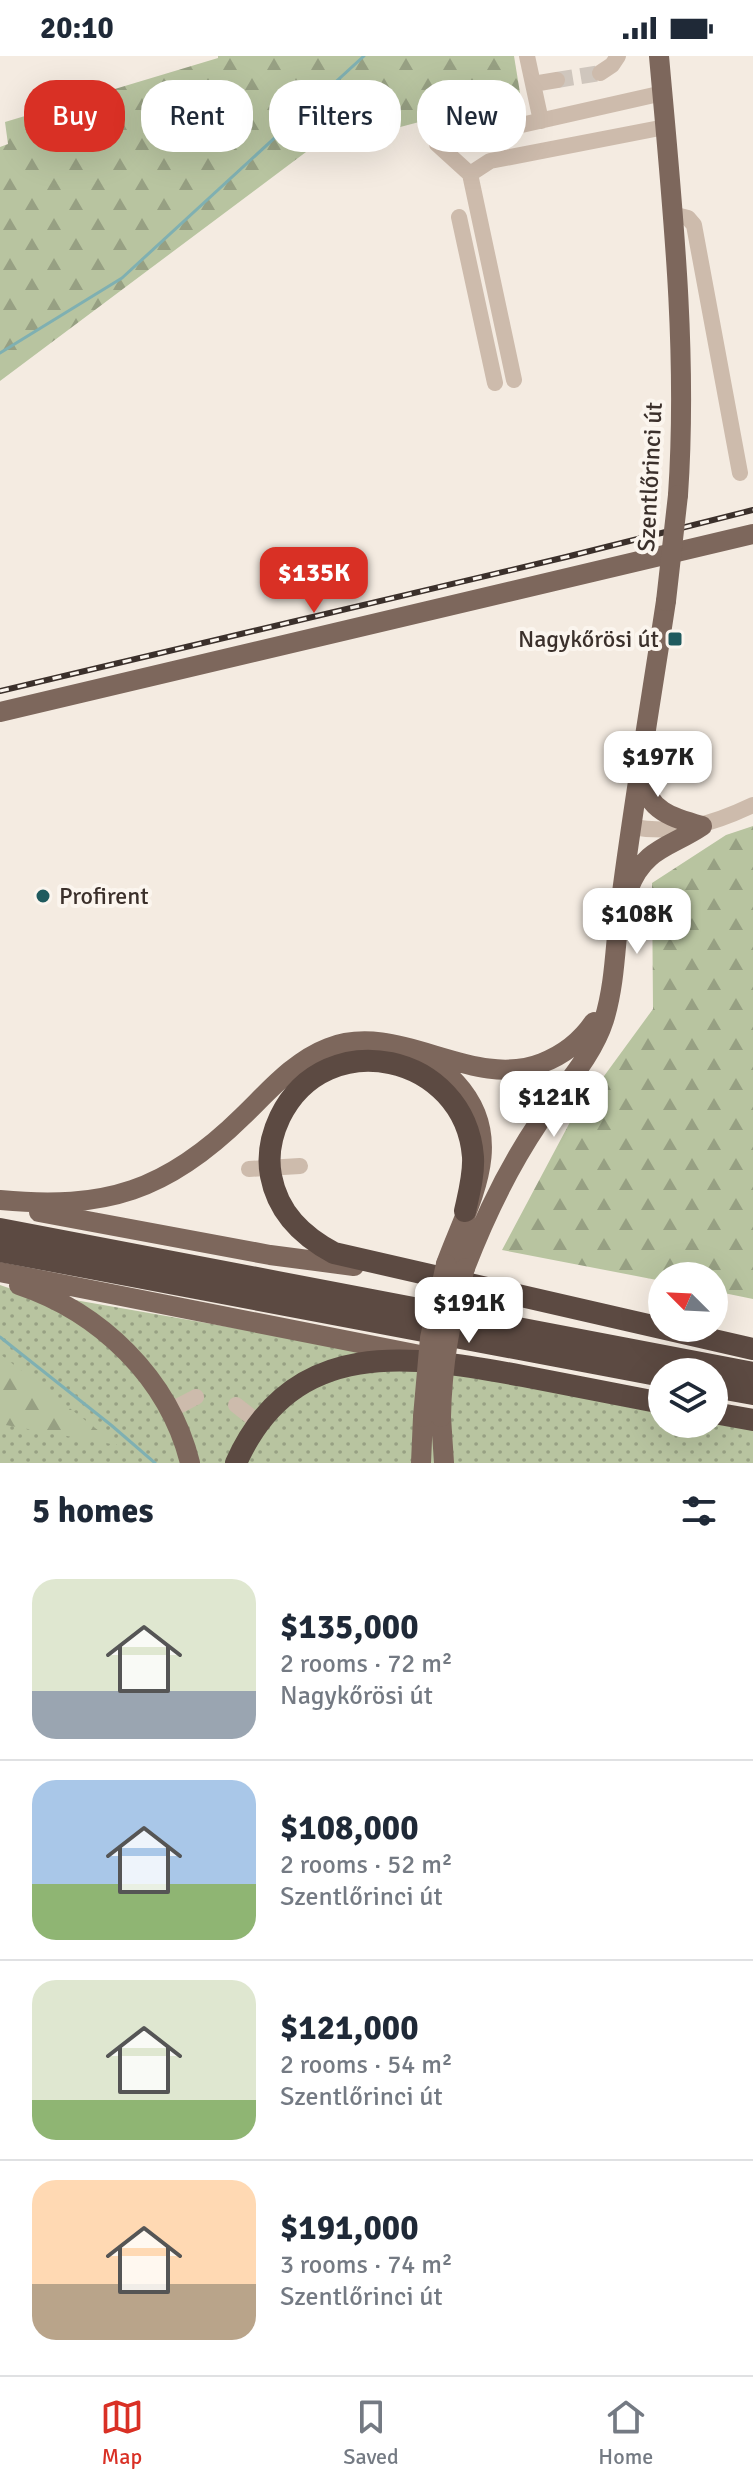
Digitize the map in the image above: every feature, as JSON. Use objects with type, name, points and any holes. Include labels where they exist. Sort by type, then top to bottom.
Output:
[{"type":"highway","points":[[465,1211],[473,1158],[462,1117],[450,1098],[433,1081],[386,1062],[345,1064],[320,1074],[298,1091],[276,1126],[259,1168],[274,1186],[284,1210],[313,1241],[345,1257],[753,1349]]},
{"type":"highway","points":[[0,1229],[753,1373]]},
{"type":"highway","points":[[0,1251],[648,1373]]},
{"type":"highway","points":[[236,1463],[259,1423],[295,1389],[342,1366],[380,1359],[454,1363],[648,1400]]},
{"type":"highway","points":[[728,1390],[753,1394]]},
{"type":"highway","points":[[728,1416],[753,1420]]},
{"type":"main road","name":"Szentlőrinci út","points":[[444,1463],[432,1417],[447,1341],[456,1266],[483,1222],[508,1171],[589,1052],[603,1021],[612,984],[620,901],[666,601],[678,495],[679,312],[659,56]]},
{"type":"main road","points":[[0,712],[753,534]]},
{"type":"main road","points":[[641,765],[643,786],[659,810],[674,819],[702,826]]},
{"type":"main road","points":[[620,901],[644,860],[702,826]]},
{"type":"main road","points":[[0,1203],[93,1201],[150,1186],[197,1157],[294,1069],[330,1047],[374,1043],[499,1071],[522,1070],[552,1059],[580,1040],[608,1003]]},
{"type":"main road","points":[[424,1053],[455,1082],[478,1122],[482,1146],[481,1172],[465,1211],[456,1266]]},
{"type":"main road","points":[[0,1203],[270,1255],[422,1275]]},
{"type":"main road","points":[[0,1272],[454,1363]]},
{"type":"main road","points":[[0,1278],[57,1300],[101,1328],[141,1367],[169,1411],[190,1463]]},
{"type":"main road","points":[[421,1463],[432,1417]]},
{"type":"street","points":[[527,56],[533,84],[560,148]]},
{"type":"street","points":[[600,73],[612,65],[618,56]]},
{"type":"street","points":[[533,84],[557,80]]},
{"type":"street","points":[[514,380],[470,174],[437,144],[663,93]]},
{"type":"street","points":[[470,174],[490,161],[665,127]]},
{"type":"street","points":[[672,214],[688,218],[694,225],[740,473]]},
{"type":"street","points":[[459,217],[495,383]]},
{"type":"street","points":[[632,827],[661,831],[702,826],[753,805]]},
{"type":"street","points":[[259,1168],[300,1166]]},
{"type":"street","points":[[169,1411],[196,1397]]},
{"type":"street","points":[[236,1405],[259,1423]]},
{"type":"green space","points":[[514,56],[518,80],[417,80],[417,123],[401,127],[401,80],[269,80],[269,152],[306,152],[0,381],[0,147],[8,144],[5,122],[24,116],[24,152],[125,152],[125,86],[141,81],[141,152],[253,152],[253,80],[145,80],[218,58]]},
{"type":"green space","points":[[753,826],[753,1299],[728,1294],[728,1262],[648,1262],[648,1278],[502,1250],[569,1124],[653,1009],[652,883],[726,835]]},
{"type":"green space","points":[[0,1285],[35,1297],[69,1299],[252,1331],[648,1409],[648,1438],[728,1438],[728,1426],[753,1429],[753,1463],[0,1463]]},
{"type":"green space","points":[[0,1354],[117,1445],[0,1424]]},
{"type":"waterway","points":[[0,353],[122,278],[364,56]]},
{"type":"waterway","points":[[0,1337],[155,1463]]},
{"type":"tunnel","points":[[557,80],[600,73]]},
{"type":"railway","points":[[0,691],[753,510]]},
{"type":"place","name":"Nagykőrösi út","points":[[675,639]]},
{"type":"place","name":"Profirent","points":[[43,896]]}]
